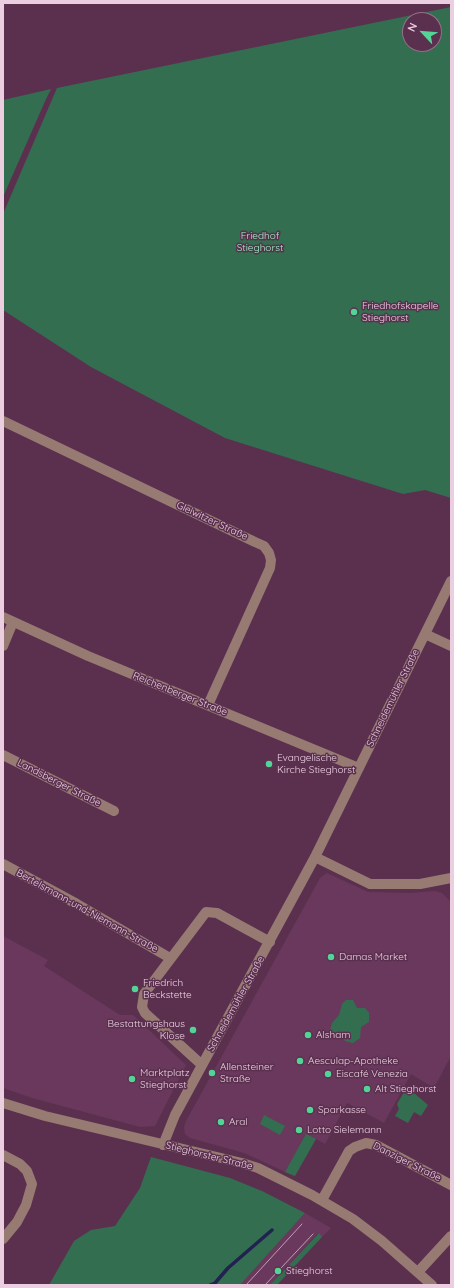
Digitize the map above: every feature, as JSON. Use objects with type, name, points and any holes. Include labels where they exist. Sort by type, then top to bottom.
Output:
[{"type":"street","name":"Gleiwitzer Straße","points":[[3,421],[264,546],[269,553],[271,560],[270,568],[208,706]]},
{"type":"street","name":"Schneidemühler Straße","points":[[163,1145],[175,1114],[315,857],[451,581]]},
{"type":"street","name":"Reichenberger Straße","points":[[3,617],[208,706],[359,768]]},
{"type":"street","points":[[3,646],[13,622]]},
{"type":"street","points":[[425,634],[451,646]]},
{"type":"street","name":"Landsberger Straße","points":[[3,755],[114,811]]},
{"type":"street","points":[[315,857],[370,884],[420,884],[451,878]]},
{"type":"street","name":"Bertelsmann-und-Niemann-Straße","points":[[3,864],[71,900],[170,958]]},
{"type":"street","name":"Schneidemühler Straße","points":[[202,1065],[148,1016],[142,1007],[144,994],[206,912],[217,914],[270,942]]},
{"type":"street","name":"Stieghorster Straße","points":[[3,1104],[44,1116],[242,1163],[278,1178],[322,1200],[368,1230],[432,1285]]},
{"type":"street","name":"Danziger Straße","points":[[322,1200],[349,1151],[366,1143],[376,1145],[451,1185]]},
{"type":"street","points":[[3,1155],[20,1164],[27,1171],[32,1184],[26,1205],[17,1222],[3,1239]]},
{"type":"street","points":[[418,1272],[451,1236]]},
{"type":"shaded area","points":[[327,873],[368,892],[409,893],[435,891],[442,893],[451,902],[451,1056],[434,1088],[411,1074],[384,1123],[347,1103],[325,1144],[316,1139],[294,1176],[244,1153],[190,1138],[185,1134],[184,1127],[320,878]]},
{"type":"shaded area","points":[[3,936],[48,960],[44,966],[120,1015],[133,1015],[186,1065],[155,1126],[140,1127],[32,1098],[3,1088]]},
{"type":"shaded area","points":[[305,1213],[331,1228],[322,1237],[318,1233],[270,1285],[240,1285]]},
{"type":"green space","name":"Friedhof Stieghorst","points":[[451,7],[451,498],[425,490],[403,494],[225,438],[91,367],[3,310],[3,214],[57,88],[402,17],[402,52],[442,52],[442,12],[427,12]]},
{"type":"green space","points":[[51,89],[46,99],[3,197],[3,100]]},
{"type":"green space","points":[[346,1000],[353,1000],[357,1008],[365,1008],[369,1013],[369,1022],[361,1027],[360,1038],[353,1043],[345,1041],[342,1035],[334,1035],[330,1030],[332,1023],[339,1015],[342,1004]]},
{"type":"green space","points":[[407,1087],[428,1105],[421,1116],[414,1112],[408,1123],[395,1116],[399,1109],[397,1104]]},
{"type":"green space","points":[[264,1115],[285,1126],[280,1135],[260,1124]]},
{"type":"green space","points":[[306,1134],[316,1139],[295,1176],[285,1172]]},
{"type":"green space","points":[[151,1157],[230,1178],[262,1191],[305,1213],[240,1285],[49,1285],[74,1241],[91,1230],[115,1226],[140,1188]]},
{"type":"green space","points":[[319,1233],[322,1237],[277,1285],[270,1285]]},
{"type":"waterway","points":[[210,1285],[215,1283],[228,1268],[272,1230]]},
{"type":"tram line","points":[[246,1285],[302,1224]]},
{"type":"tram line","points":[[265,1285],[313,1234]]},
{"type":"place","name":"Friedhofskapelle Stieghorst","points":[[354,312]]},
{"type":"place","name":"Evangelische Kirche Stieghorst","points":[[269,764]]},
{"type":"place","name":"Damas Market","points":[[331,957]]},
{"type":"place","name":"Friedrich Beckstette","points":[[135,989]]},
{"type":"place","name":"Bestattungshaus Klose","points":[[193,1030]]},
{"type":"place","name":"Alsham","points":[[308,1035]]},
{"type":"place","name":"Aesculap-Apotheke","points":[[300,1061]]},
{"type":"place","name":"Allensteiner Straße","points":[[212,1073]]},
{"type":"place","name":"Eiscafé Venezia","points":[[328,1074]]},
{"type":"place","name":"Marktplatz Stieghorst","points":[[132,1079]]},
{"type":"place","name":"Alt Stieghorst","points":[[367,1089]]},
{"type":"place","name":"Sparkasse","points":[[310,1110]]},
{"type":"place","name":"Aral","points":[[221,1122]]},
{"type":"place","name":"Lotto Sielemann","points":[[299,1130]]},
{"type":"place","name":"Stieghorst","points":[[278,1271]]}]
